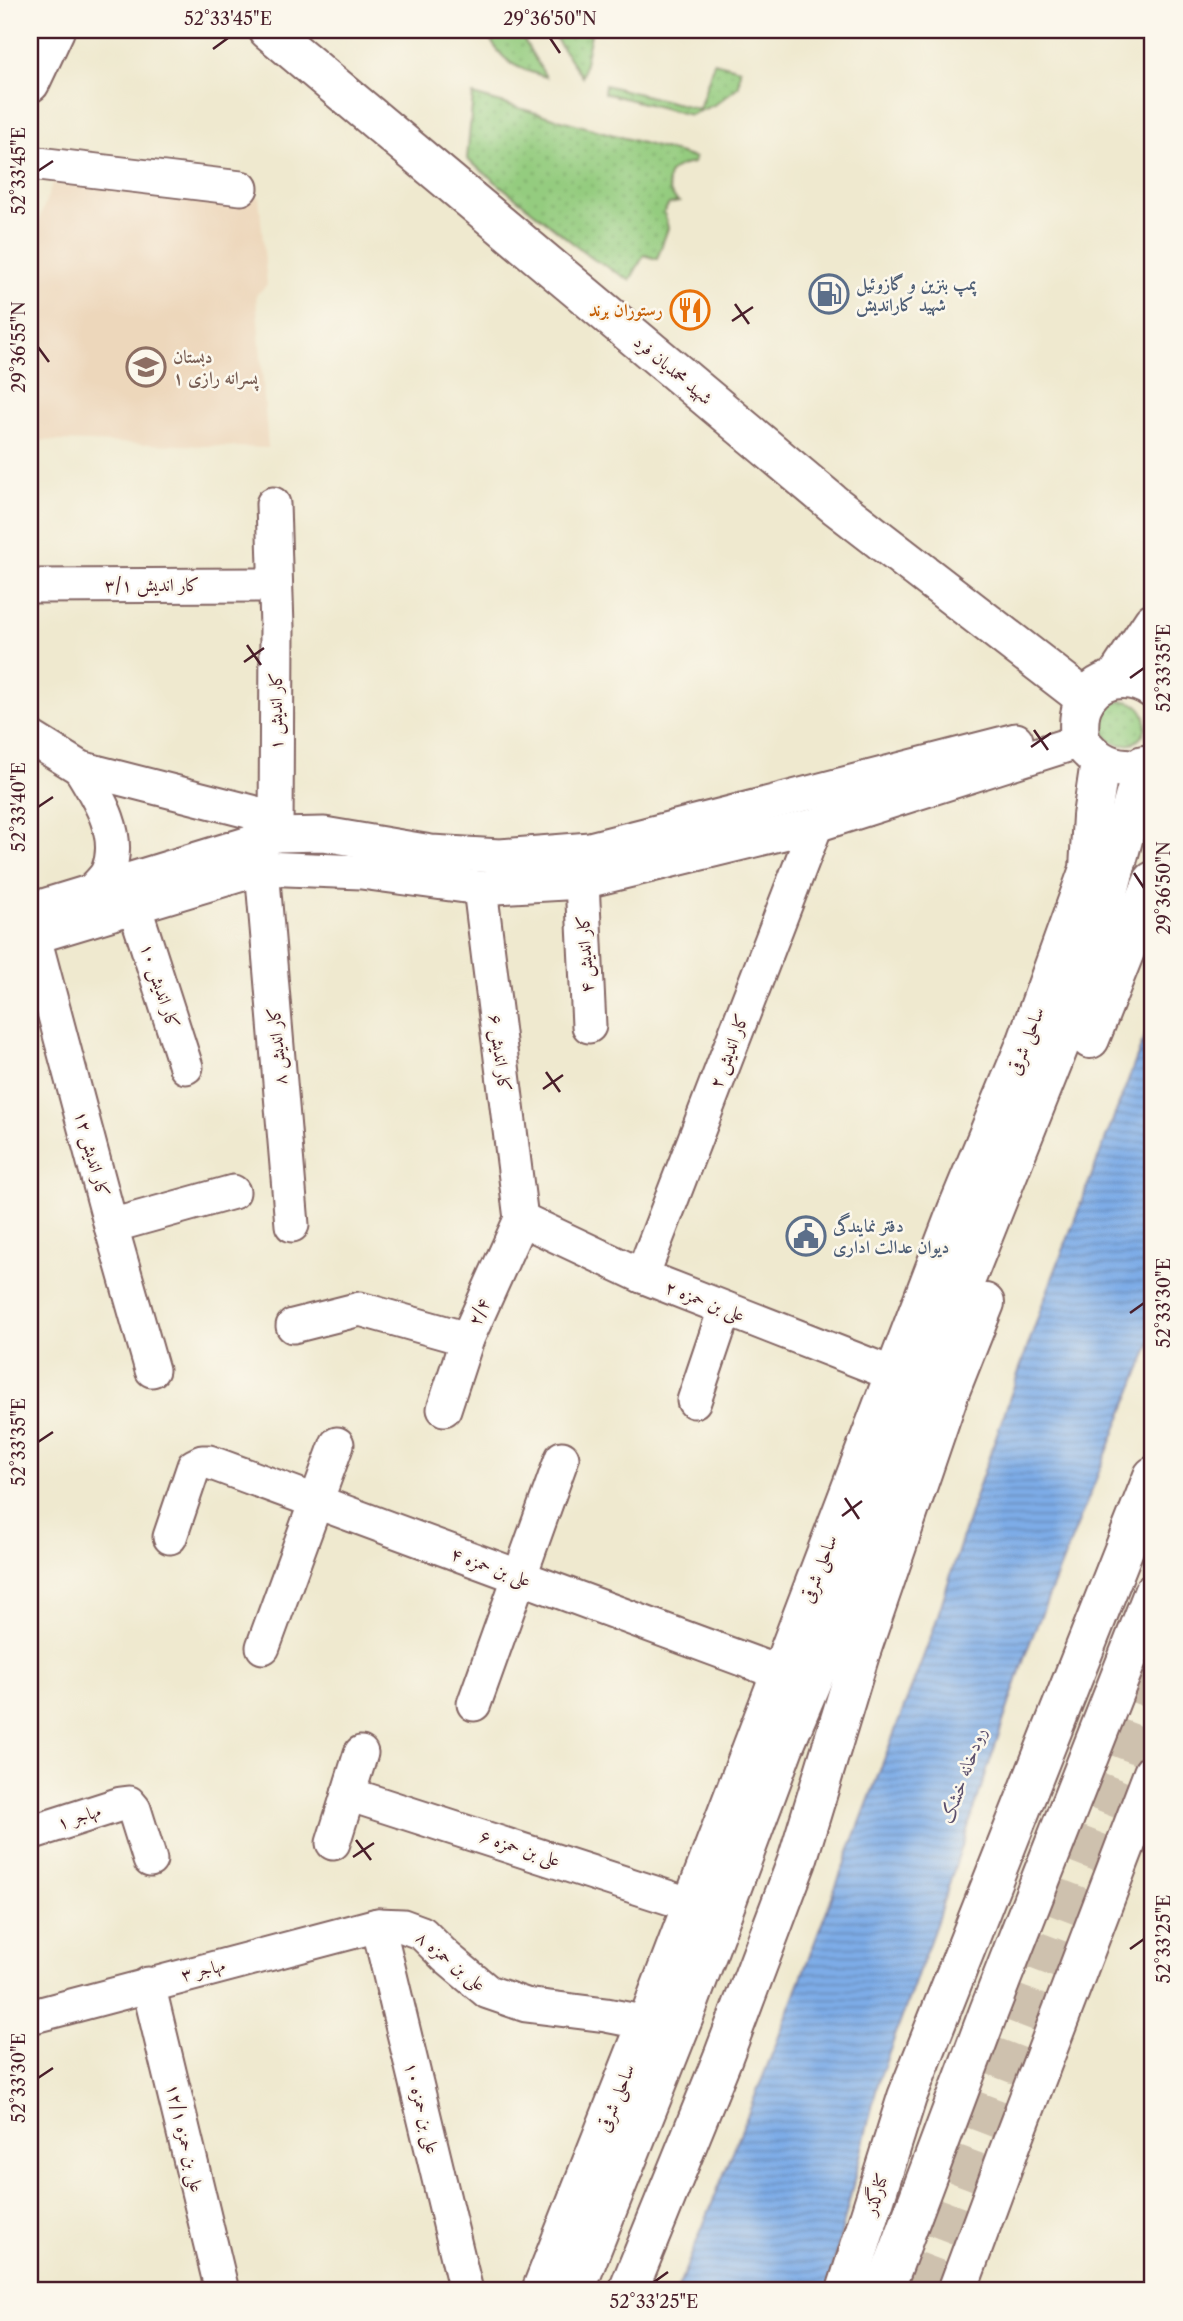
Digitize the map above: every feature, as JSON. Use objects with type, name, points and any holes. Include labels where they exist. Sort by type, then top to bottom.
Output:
[{"type":"main road","points":[[30,82],[55,30]]},
{"type":"main road","name":"شهید محمدیان فرد","points":[[268,30],[1092,721]]},
{"type":"main road","name":"ساحلی شرقی","points":[[541,2291],[647,2023],[893,1374],[1027,1041],[1088,869],[1092,816],[1092,721],[1153,622]]},
{"type":"main road","points":[[1148,762],[1121,768],[1092,721],[1130,678],[1144,682],[1153,689]]},
{"type":"main road","name":"ساحلی شرقی","points":[[575,2291],[685,2014],[784,1747],[816,1671],[930,1369],[1084,984],[1148,762]]},
{"type":"main road","points":[[628,2291],[718,2070],[797,1861],[860,1654],[950,1391],[1153,881]]},
{"type":"main road","points":[[907,2097],[1153,1476]]},
{"type":"main road","points":[[907,2097],[957,2020],[1085,1695],[1131,1596],[1153,1568]]},
{"type":"main road","points":[[884,2291],[989,2011],[1153,1593]]},
{"type":"main road","points":[[599,2291],[749,1930],[773,1830],[784,1747]]},
{"type":"main road","points":[[957,2291],[1153,1773]]},
{"type":"main road","name":"کنارگذر","points":[[846,2291],[907,2097]]},
{"type":"street","points":[[30,163],[241,188]]},
{"type":"street","name":"۱ کار اندیش","points":[[273,504],[276,835]]},
{"type":"street","name":"۳/۱ کار اندیش","points":[[30,586],[275,585]]},
{"type":"street","points":[[31,928],[134,905],[262,868],[361,872],[480,888],[582,882],[816,825],[1092,721]]},
{"type":"street","points":[[31,928],[91,892],[276,835],[324,834],[431,852],[500,856],[590,849],[1092,721]]},
{"type":"street","points":[[30,737],[80,768],[251,812],[276,835]]},
{"type":"street","points":[[80,768],[104,808],[111,834],[112,853],[108,872],[91,892]]},
{"type":"street","name":"۲ کار اندیش","points":[[642,1276],[816,825]]},
{"type":"street","name":"۸ کار اندیش","points":[[262,868],[292,1225]]},
{"type":"street","name":"۴ کار اندیش","points":[[582,882],[589,1026]]},
{"type":"street","name":"۶ کار اندیش","points":[[480,888],[521,1219]]},
{"type":"street","name":"۱۰ کار اندیش","points":[[134,905],[186,1067]]},
{"type":"street","name":"۱۲ کار اندیش","points":[[31,928],[152,1370]]},
{"type":"street","points":[[111,1226],[233,1192]]},
{"type":"street","name":"۲ علی بن حمزه","points":[[521,1219],[642,1276],[893,1374]]},
{"type":"street","name":"۲/۴","points":[[444,1409],[467,1339],[521,1219]]},
{"type":"street","points":[[293,1326],[360,1309],[467,1339]]},
{"type":"street","points":[[694,1401],[725,1309]]},
{"type":"street","points":[[263,1647],[337,1444]]},
{"type":"street","points":[[474,1704],[562,1458]]},
{"type":"street","name":"۴ علی بن حمزه","points":[[170,1537],[194,1466],[209,1462],[780,1673]]},
{"type":"street","points":[[333,1843],[361,1753]]},
{"type":"street","name":"۶ علی بن حمزه","points":[[348,1794],[692,1905]]},
{"type":"street","name":"۱ مهاجر","points":[[30,1833],[129,1803],[134,1809],[150,1860]]},
{"type":"street","name":"۸ علی بن حمزه","points":[[378,1925],[403,1926],[422,1933],[488,1992],[526,2006],[606,2015],[647,2023]]},
{"type":"street","name":"۳ مهاجر","points":[[30,2017],[378,1925]]},
{"type":"street","name":"۱۰ علی بن حمزه","points":[[378,1925],[466,2291]]},
{"type":"street","name":"۱۲/۱ علی بن حمزه","points":[[148,1984],[222,2291]]},
{"type":"shaded area","name":"دبستان پسرانه رازی ۱","points":[[52,184],[259,197],[267,285],[256,295],[268,448],[30,440],[30,245]]},
{"type":"green space","points":[[484,30],[518,30],[546,77],[515,66],[503,56]]},
{"type":"green space","points":[[550,30],[574,30],[591,34],[582,77]]},
{"type":"green space","points":[[714,62],[740,69],[739,86],[716,104],[690,115],[604,93],[605,85],[699,109]]},
{"type":"green space","points":[[473,95],[695,158],[693,163],[676,168],[669,176],[668,185],[679,202],[669,204],[664,212],[668,228],[657,259],[644,255],[630,280],[593,259],[467,159]]},
{"type":"green space","points":[[1124,701],[1133,702],[1140,707],[1145,714],[1145,732],[1140,739],[1133,744],[1124,745],[1115,744],[1108,739],[1103,732],[1102,723],[1103,714],[1108,707],[1115,702]]},
{"type":"water","name":"رودخانه خشک","points":[[1153,1015],[1153,1338],[1027,1650],[936,1924],[878,2083],[827,2291],[677,2291],[776,2044],[933,1631],[978,1488],[1044,1300]]},
{"type":"tunnel","points":[[916,2291],[1153,1669]]},
{"type":"place","name":"پمپ بنزین و گازوئیل شهید کاراندیش","points":[[829,294]]},
{"type":"place","name":"رستوران برند","points":[[690,310]]},
{"type":"place","name":"دبستان پسرانه رازی ۱","points":[[146,367]]},
{"type":"place","name":"دفتر نمایندگی دیوان عدالت اداری","points":[[806,1236]]}]
